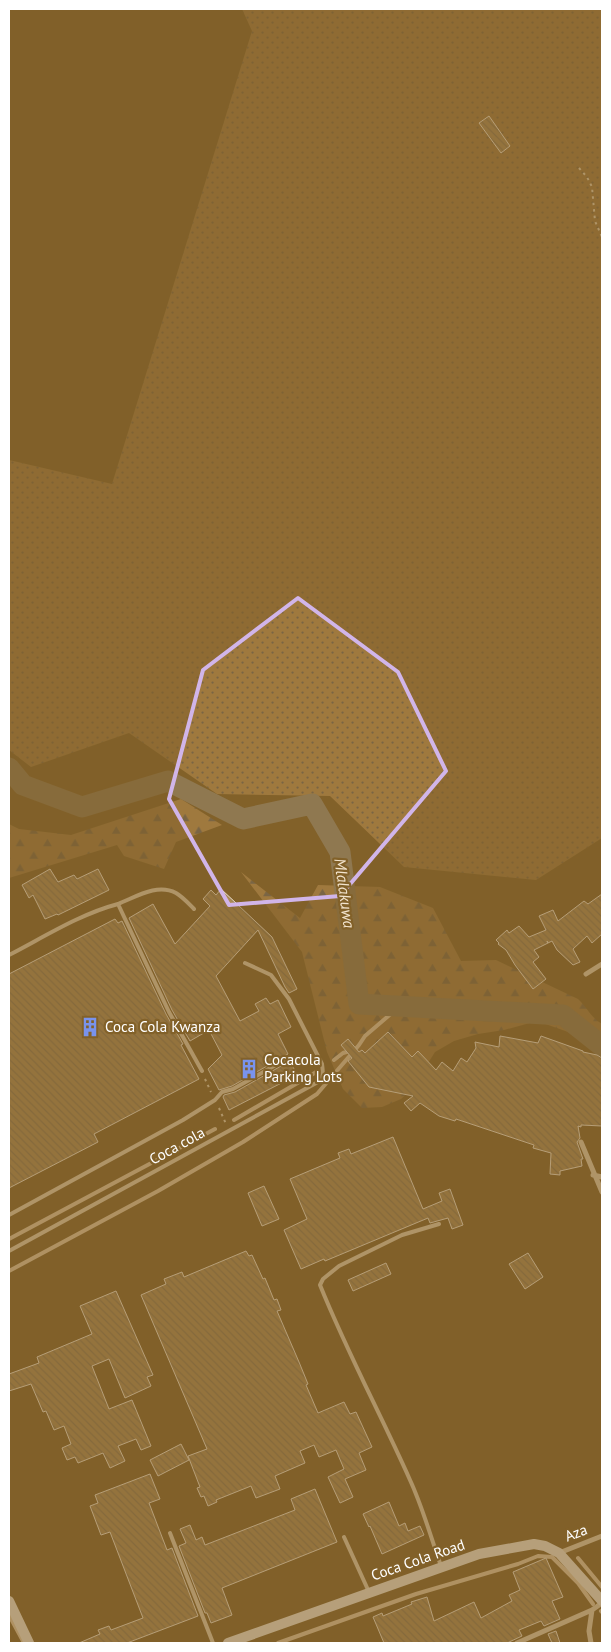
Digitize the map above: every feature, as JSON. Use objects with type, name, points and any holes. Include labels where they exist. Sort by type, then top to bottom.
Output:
[{"type":"main road","name":"Coca Cola Road","points":[[228,1643],[478,1554],[534,1544],[544,1546],[559,1554],[602,1602]]},
{"type":"main road","points":[[9,1600],[29,1643]]},
{"type":"street","points":[[586,974],[602,964]]},
{"type":"street","points":[[581,1142],[602,1192]]},
{"type":"street","points":[[594,1175],[602,1177]]},
{"type":"street","name":"Aza","points":[[559,1554],[602,1536]]},
{"type":"street","points":[[517,1643],[592,1610],[602,1602]]},
{"type":"street","points":[[590,1643],[589,1631],[592,1610]]},
{"type":"lane","points":[[9,955],[62,927],[152,890],[166,889],[177,894],[194,909]]},
{"type":"lane","points":[[118,904],[170,1012],[202,1071]]},
{"type":"lane","name":"Coca cola","points":[[9,1252],[318,1082],[324,1072],[322,1064],[289,999],[271,975],[244,963]]},
{"type":"lane","points":[[9,1215],[183,1120],[202,1109],[222,1092],[233,1089],[290,1057]]},
{"type":"lane","points":[[439,1224],[402,1235],[339,1266],[323,1279],[320,1286],[410,1481],[428,1524],[442,1566]]},
{"type":"lane","points":[[170,1533],[213,1643]]},
{"type":"lane","points":[[344,1537],[369,1592]]},
{"type":"path","points":[[579,168],[587,177],[592,187],[595,221],[602,237]]},
{"type":"highlighted area","points":[[298,598],[398,672],[446,771],[340,896],[229,905],[169,799],[203,670]]},
{"type":"green space","points":[[242,9],[602,9],[602,838],[536,880],[404,867],[330,796],[217,794],[129,733],[31,767],[9,750],[9,460],[112,484],[252,31]]},
{"type":"green space","points":[[181,799],[222,825],[176,842],[164,869],[124,856],[117,845],[9,878],[9,824],[19,829],[71,835]]},
{"type":"green space","points":[[241,872],[300,918],[318,885],[380,887],[433,908],[461,961],[496,960],[578,999],[602,1024],[602,1051],[571,1033],[537,1021],[504,1030],[478,1034],[454,1041],[435,1052],[411,1090],[401,1099],[382,1107],[362,1108],[343,1089],[327,1052],[302,952]]},
{"type":"building","points":[[489,116],[510,146],[501,153],[479,123]]},
{"type":"building","points":[[50,869],[58,882],[74,875],[77,879],[98,869],[109,890],[58,915],[45,919],[33,895],[29,898],[22,885]]},
{"type":"building","points":[[221,889],[272,937],[297,989],[289,993],[285,987],[258,930],[216,976],[240,1021],[259,1011],[255,1004],[266,998],[270,1004],[278,1000],[291,1027],[278,1034],[288,1054],[232,1086],[219,1090],[208,1069],[222,1055],[209,1030],[190,1041],[172,1010],[129,918],[153,904],[175,944],[210,906],[203,899],[211,890],[216,895]]},
{"type":"building","points":[[602,894],[602,934],[592,943],[587,936],[573,949],[580,962],[573,965],[557,950],[552,941],[534,950],[539,957],[533,962],[546,979],[533,989],[506,950],[496,940],[507,930],[509,933],[519,926],[529,937],[546,930],[539,916],[553,910],[558,921],[584,901],[588,904]]},
{"type":"building","name":"Coca Cola Kwanza","points":[[115,919],[118,923],[122,921],[199,1079],[94,1134],[98,1142],[9,1188],[9,974]]},
{"type":"building","points":[[388,1032],[412,1057],[418,1051],[436,1070],[442,1062],[453,1071],[461,1058],[467,1062],[476,1048],[475,1042],[499,1047],[500,1036],[538,1043],[541,1036],[602,1058],[602,1126],[578,1126],[580,1138],[577,1142],[583,1159],[581,1159],[582,1166],[560,1171],[560,1175],[550,1174],[551,1153],[533,1148],[534,1145],[456,1119],[455,1121],[439,1116],[420,1103],[411,1111],[404,1103],[413,1096],[369,1087],[348,1061],[352,1058],[341,1045],[348,1039],[359,1052],[362,1050],[365,1053]]},
{"type":"building","points":[[290,1061],[297,1075],[229,1110],[223,1097],[224,1095],[235,1092]]},
{"type":"building","points":[[393,1137],[423,1209],[442,1201],[439,1193],[450,1189],[463,1225],[452,1229],[448,1218],[430,1223],[428,1218],[325,1261],[324,1259],[301,1269],[284,1230],[307,1219],[290,1179],[340,1158],[338,1153],[349,1149],[351,1154]]},
{"type":"building","points":[[264,1186],[279,1219],[262,1226],[248,1193]]},
{"type":"building","points":[[246,1251],[249,1256],[252,1255],[263,1279],[265,1278],[274,1300],[277,1299],[281,1310],[277,1311],[308,1384],[306,1385],[318,1413],[344,1402],[350,1414],[356,1412],[372,1447],[359,1453],[366,1470],[345,1479],[353,1497],[340,1503],[328,1477],[344,1469],[336,1450],[319,1457],[314,1445],[300,1451],[305,1463],[275,1476],[280,1489],[256,1498],[251,1486],[216,1500],[217,1502],[208,1506],[204,1496],[201,1497],[197,1488],[200,1487],[188,1456],[207,1449],[141,1295],[166,1284],[164,1279],[182,1272],[184,1277]]},
{"type":"building","points":[[528,1253],[543,1277],[525,1289],[509,1264]]},
{"type":"building","points":[[386,1263],[391,1274],[353,1291],[348,1280]]},
{"type":"building","points":[[116,1291],[153,1375],[147,1377],[151,1386],[125,1398],[109,1359],[92,1366],[109,1409],[132,1400],[151,1446],[141,1450],[136,1439],[118,1446],[125,1461],[110,1468],[103,1453],[78,1463],[75,1457],[67,1460],[62,1448],[71,1444],[64,1426],[54,1430],[46,1411],[43,1412],[31,1384],[9,1391],[9,1374],[39,1363],[37,1357],[92,1334],[80,1306]]},
{"type":"building","points":[[181,1444],[189,1460],[158,1476],[150,1460]]},
{"type":"building","points":[[150,1474],[160,1499],[149,1503],[167,1550],[172,1548],[198,1616],[127,1643],[79,1643],[100,1634],[98,1630],[109,1626],[111,1630],[143,1618],[110,1532],[101,1535],[90,1506],[98,1503],[95,1495]]},
{"type":"building","points":[[315,1489],[337,1542],[222,1588],[232,1615],[211,1623],[207,1613],[205,1613],[179,1546],[186,1543],[180,1529],[190,1525],[196,1540],[202,1537],[205,1545],[295,1510],[291,1499]]},
{"type":"building","points":[[389,1502],[399,1526],[405,1523],[408,1531],[420,1526],[424,1535],[382,1554],[363,1514]]},
{"type":"building","points":[[546,1558],[563,1597],[552,1601],[560,1619],[544,1626],[541,1621],[519,1630],[522,1636],[507,1643],[384,1643],[373,1617],[382,1613],[383,1616],[412,1604],[411,1602],[427,1597],[434,1621],[474,1602],[481,1618],[512,1601],[509,1595],[520,1590],[513,1572]]},
{"type":"building","points":[[556,1631],[560,1643],[552,1643],[548,1634]]},
{"type":"waterway","name":"Mlalakuwa","points":[[9,768],[23,785],[82,807],[168,781],[243,819],[312,804],[340,852],[359,1004],[563,1015],[602,1046]]},
{"type":"waterway","points":[[9,1271],[158,1191],[243,1142],[317,1094],[365,1036],[400,1006]]},
{"type":"waterway","points":[[334,1060],[343,1053],[350,1051]]},
{"type":"waterway","points":[[234,1120],[318,1071]]},
{"type":"waterway","points":[[9,1239],[215,1129]]},
{"type":"waterway","points":[[278,1643],[416,1594],[518,1564],[538,1556],[552,1557],[578,1583],[593,1604]]},
{"type":"waterway","points":[[578,1558],[602,1587]]},
{"type":"waterway","points":[[9,1615],[23,1641]]},
{"type":"place","name":"Coca Cola Kwanza","points":[[90,1027]]},
{"type":"place","name":"Cocacola Parking Lots","points":[[249,1069]]}]
